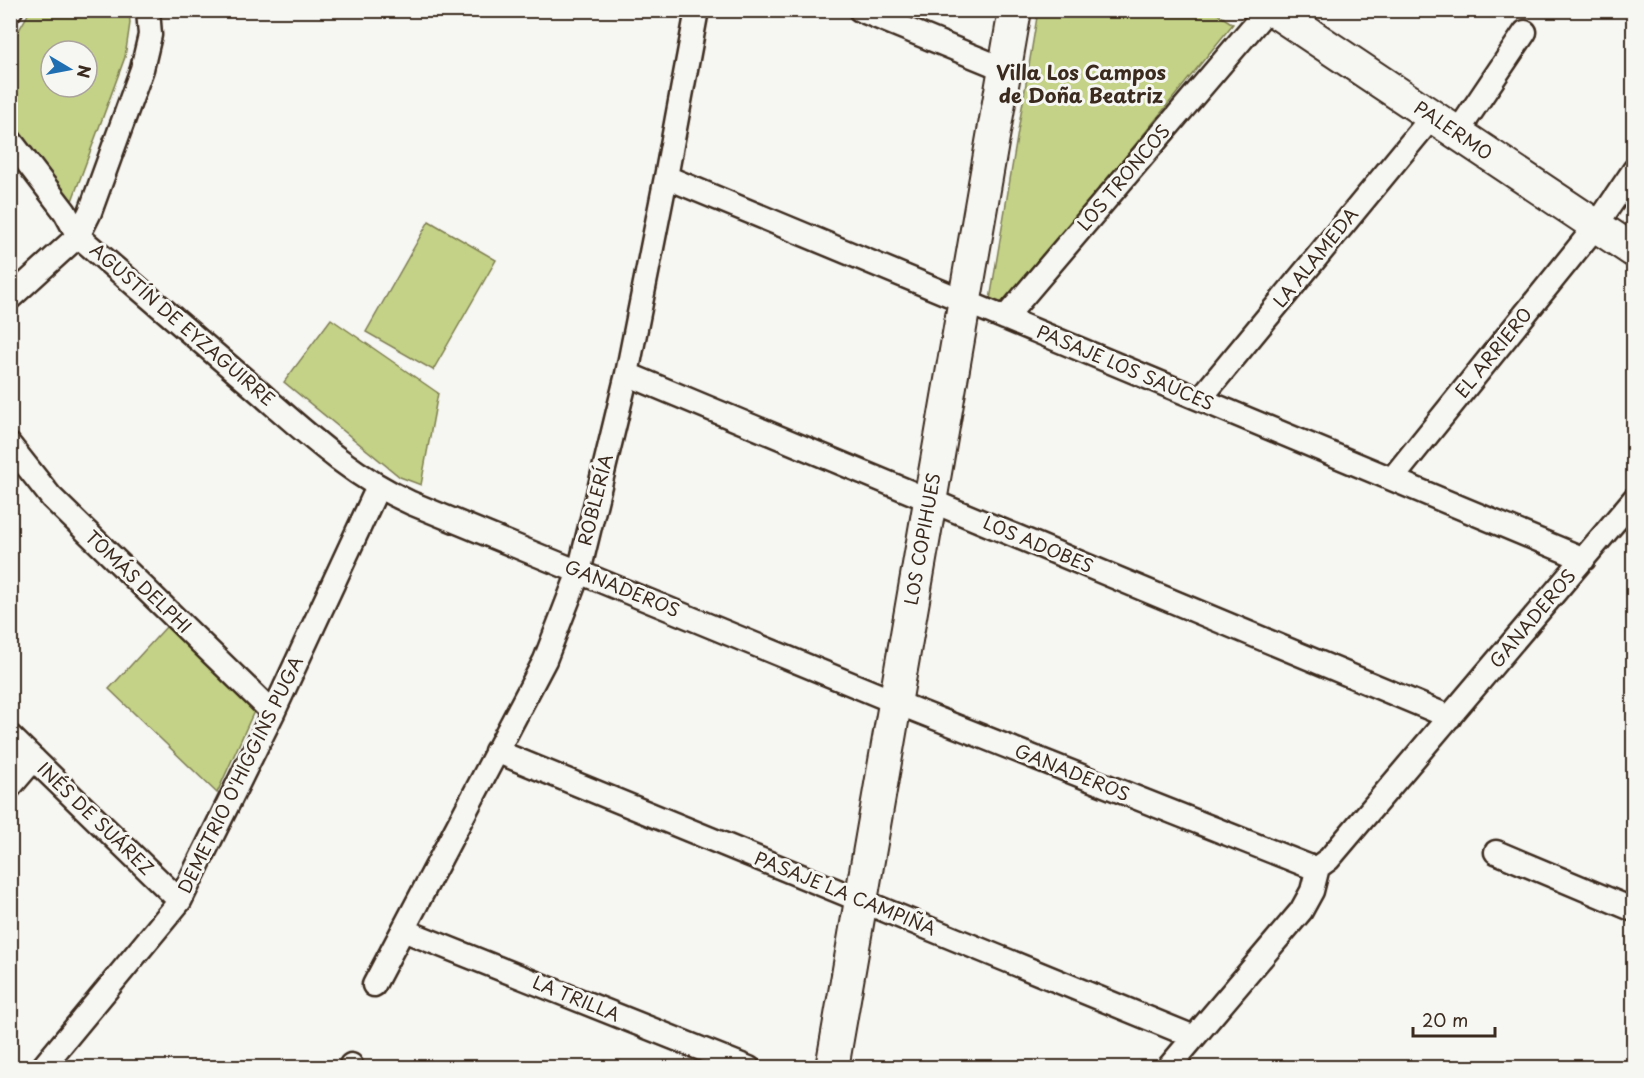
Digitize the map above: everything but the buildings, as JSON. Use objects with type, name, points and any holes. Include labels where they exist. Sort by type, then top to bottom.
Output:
[{"type":"street","points":[[10,298],[78,236],[90,212],[142,69],[150,35],[148,10]]},
{"type":"street","name":"ROBLERÍA","points":[[374,985],[545,660],[579,572],[627,374],[697,10]]},
{"type":"street","points":[[860,10],[1004,69]]},
{"type":"street","name":"LOS COPIHUES","points":[[832,1068],[1015,10]]},
{"type":"street","name":"LOS TRONCOS","points":[[1005,318],[1266,10]]},
{"type":"street","name":"PALERMO","points":[[1273,10],[1634,251]]},
{"type":"street","name":"LA ALAMEDA","points":[[1200,399],[1525,32]]},
{"type":"street","name":"AGUSTÍN DE EYZAGUIRRE","points":[[10,140],[65,212],[78,236],[346,466],[378,487]]},
{"type":"street","name":"EL ARRIERO","points":[[1392,479],[1596,226],[1634,170]]},
{"type":"street","name":"PASAJE LOS SAUCES","points":[[666,177],[1584,559]]},
{"type":"street","name":"LOS ADOBES","points":[[627,374],[1450,717]]},
{"type":"street","name":"TOMÁS DELPHI","points":[[10,445],[51,497],[273,713]]},
{"type":"street","name":"GANADEROS","points":[[378,487],[411,503],[895,702],[1301,865],[1311,867],[1318,867],[1329,859],[1634,499]]},
{"type":"street","name":"DEMETRIO O'HIGGINS PUGA","points":[[42,1068],[180,901],[273,713],[378,487]]},
{"type":"street","name":"INÉS DE SUÁREZ","points":[[10,736],[180,901]]},
{"type":"street","name":"PASAJE LA CAMPIÑA","points":[[496,752],[1194,1037]]},
{"type":"street","points":[[10,788],[34,759]]},
{"type":"street","points":[[1496,852],[1634,910]]},
{"type":"street","points":[[1168,1068],[1300,911],[1312,891],[1318,867]]},
{"type":"street","name":"LA TRILLA","points":[[403,930],[749,1068]]},
{"type":"green space","points":[[30,11],[129,11],[130,23],[125,57],[69,209],[11,131],[11,44]]},
{"type":"green space","points":[[1038,11],[1213,11],[1233,24],[1007,303],[990,300]]},
{"type":"green space","points":[[429,221],[496,260],[433,370],[366,332]]},
{"type":"green space","points":[[331,319],[438,393],[421,485],[400,477],[284,382]]},
{"type":"green space","points":[[167,626],[255,709],[217,793],[109,689]]},
{"type":"district","name":"Villa Los Campos de Doña Beatriz","points":[[1081,84]]}]
